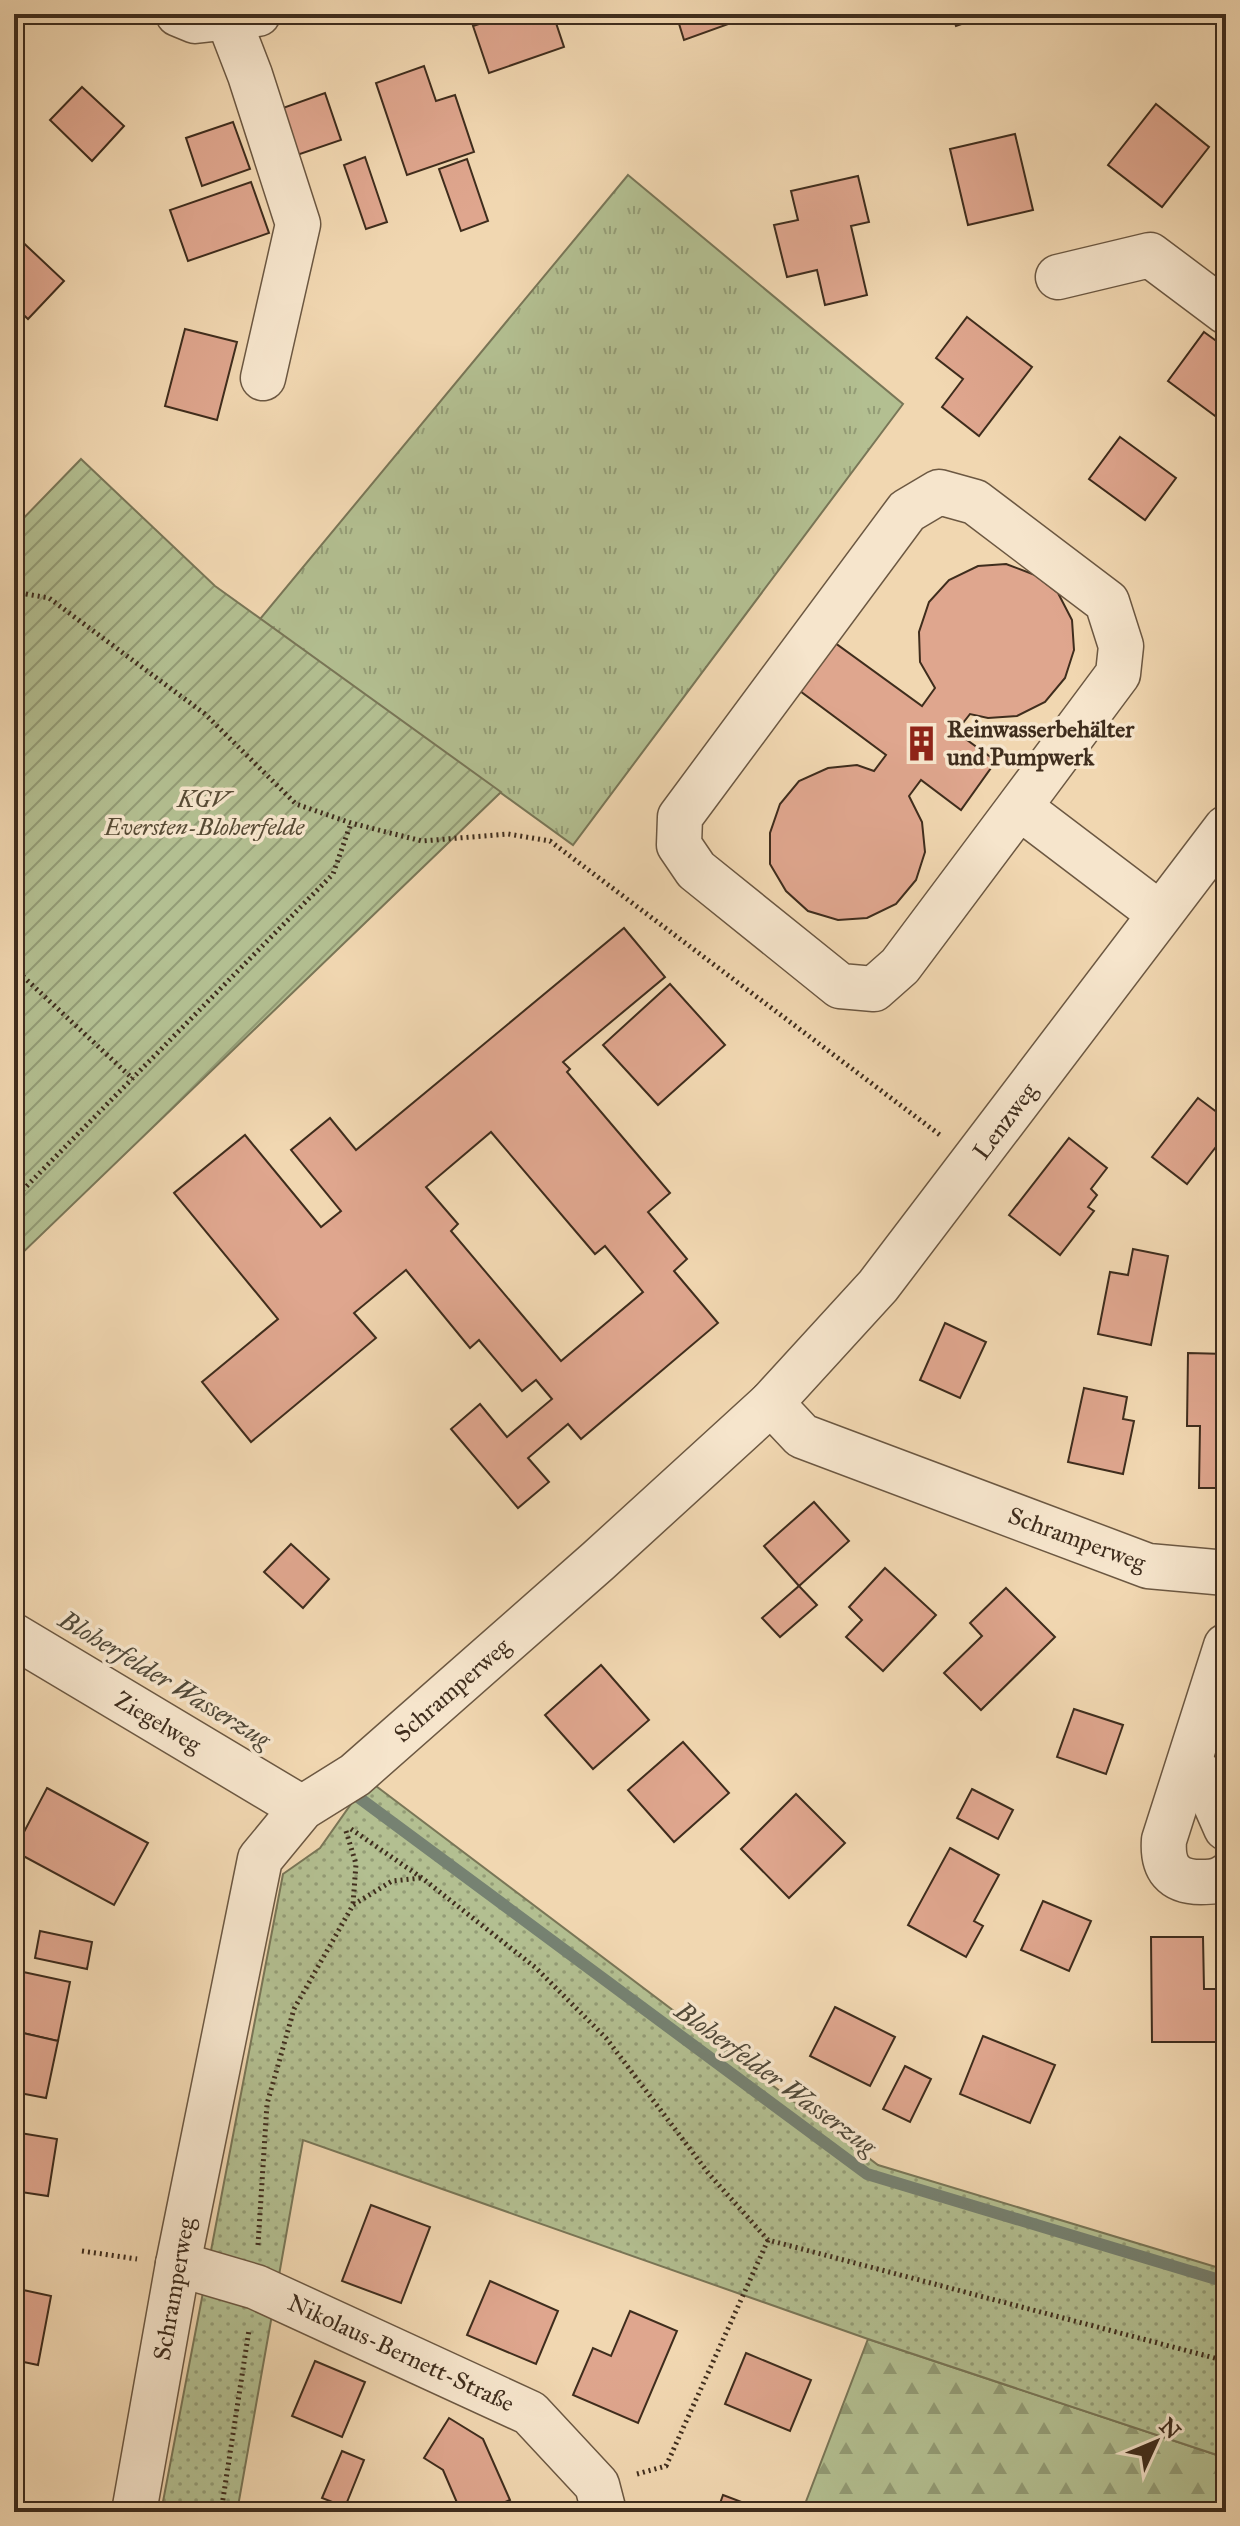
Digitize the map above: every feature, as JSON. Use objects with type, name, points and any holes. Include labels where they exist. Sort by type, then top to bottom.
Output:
[{"type":"street","points":[[178,14],[195,21],[244,16],[250,75],[298,224],[263,378]]},
{"type":"street","points":[[1058,277],[1150,255],[1226,312]]},
{"type":"street","points":[[939,492],[975,502],[1107,602],[1121,646],[1118,674],[1019,807],[900,966],[874,989],[840,986],[696,870],[679,845],[680,817],[689,804],[907,511],[939,492]]},
{"type":"street","points":[[1019,807],[1160,914]]},
{"type":"street","name":"Lenzweg","points":[[771,1403],[878,1286],[1226,828]]},
{"type":"street","name":"Schramperweg","points":[[134,2512],[178,2264],[260,1859],[302,1808],[355,1775],[598,1561],[771,1403],[802,1436],[1136,1562],[1192,1573],[1226,1573]]},
{"type":"street","name":"Ziegelweg","points":[[14,1636],[302,1808]]},
{"type":"street","points":[[1226,1646],[1164,1840],[1163,1854],[1173,1876],[1183,1881],[1206,1882],[1226,1876]]},
{"type":"street","points":[[1190,1764],[1204,1778],[1226,1828]]},
{"type":"street","name":"Nikolaus-Bernett-Straße","points":[[178,2264],[256,2287],[530,2413],[601,2499]]},
{"type":"path","points":[[14,592],[49,598],[205,714],[296,804],[351,823],[422,841],[508,834],[550,841],[975,1161]]},
{"type":"path","points":[[14,1199],[333,874],[351,823]]},
{"type":"path","points":[[14,968],[133,1079]]},
{"type":"path","points":[[221,2512],[256,2287],[267,2104],[294,2009],[353,1905],[356,1864],[344,1825],[422,1878],[536,1968],[606,2038],[709,2174],[768,2240],[1226,2361]]},
{"type":"path","points":[[353,1905],[392,1881],[422,1878]]},
{"type":"path","points":[[601,2499],[666,2466],[768,2240]]},
{"type":"path","points":[[82,2251],[178,2264]]},
{"type":"green space","points":[[628,175],[903,404],[573,845],[260,619]]},
{"type":"green space","name":"KGV Eversten-Bloherfelde","points":[[81,459],[215,586],[501,792],[14,1261],[14,528]]},
{"type":"green space","points":[[368,1780],[878,2165],[1226,2270],[1226,2458],[868,2339],[303,2140],[237,2512],[161,2512],[283,1874],[320,1848]]},
{"type":"green space","points":[[868,2339],[1226,2458],[1226,2512],[802,2512]]},
{"type":"building","points":[[509,14],[553,14],[564,47],[489,73],[473,26]]},
{"type":"building","points":[[676,14],[731,14],[734,22],[684,40]]},
{"type":"building","points":[[952,14],[990,14],[956,26]]},
{"type":"building","points":[[424,66],[436,101],[455,95],[474,152],[407,175],[376,83]]},
{"type":"building","points":[[82,87],[124,126],[92,161],[50,120]]},
{"type":"building","points":[[325,93],[341,140],[297,155],[280,109]]},
{"type":"building","points":[[1156,104],[1209,147],[1162,207],[1108,165]]},
{"type":"building","points":[[233,122],[250,169],[202,186],[186,138]]},
{"type":"building","points":[[1015,134],[1033,210],[968,225],[950,149]]},
{"type":"building","points":[[365,157],[387,222],[366,229],[344,165]]},
{"type":"building","points":[[467,159],[488,221],[461,231],[439,169]]},
{"type":"building","points":[[858,176],[869,222],[851,226],[867,295],[825,305],[817,270],[787,277],[774,225],[798,220],[791,191]]},
{"type":"building","points":[[251,182],[269,233],[188,261],[170,210]]},
{"type":"building","points":[[14,234],[64,281],[28,319],[14,306]]},
{"type":"building","points":[[967,317],[1032,367],[979,436],[942,407],[963,379],[936,358]]},
{"type":"building","points":[[185,329],[237,342],[217,420],[165,406]]},
{"type":"building","points":[[1204,332],[1226,348],[1226,424],[1168,381]]},
{"type":"building","points":[[1120,437],[1176,478],[1145,520],[1089,479]]},
{"type":"building","name":"Reinwasserbehälter und Pumpwerk","points":[[1006,564],[1035,575],[1058,593],[1072,620],[1074,650],[1065,678],[1045,702],[1017,716],[988,718],[970,714],[956,732],[996,761],[961,810],[921,780],[909,796],[922,822],[925,852],[916,880],[896,904],[867,918],[838,920],[808,911],[786,891],[770,864],[770,833],[780,804],[799,781],[828,768],[857,765],[874,771],[886,755],[800,691],[835,643],[922,706],[935,688],[920,662],[919,632],[929,602],[949,580],[978,566]]},
{"type":"building","points":[[624,928],[665,977],[563,1062],[570,1069],[567,1072],[670,1193],[648,1212],[687,1259],[674,1271],[718,1323],[581,1439],[568,1424],[528,1458],[549,1482],[518,1508],[451,1429],[480,1404],[507,1437],[552,1399],[536,1380],[522,1391],[479,1340],[470,1348],[406,1270],[354,1313],[376,1338],[251,1442],[202,1382],[278,1319],[174,1193],[245,1135],[321,1227],[341,1211],[291,1150],[330,1118],[356,1150]],"holes":[[[491,1132],[595,1254],[605,1246],[643,1292],[561,1361],[451,1231],[458,1224],[426,1187]]]},
{"type":"building","points":[[670,984],[725,1045],[658,1105],[603,1045]]},
{"type":"building","points":[[1198,1098],[1226,1119],[1226,1134],[1187,1184],[1152,1157]]},
{"type":"building","points":[[1069,1138],[1107,1168],[1091,1189],[1097,1195],[1088,1207],[1094,1211],[1060,1255],[1009,1215]]},
{"type":"building","points":[[1133,1249],[1168,1256],[1151,1345],[1098,1334],[1110,1272],[1128,1275]]},
{"type":"building","points":[[945,1323],[986,1342],[960,1398],[920,1380]]},
{"type":"building","points":[[1188,1353],[1226,1354],[1226,1488],[1199,1488],[1200,1426],[1187,1426]]},
{"type":"building","points":[[1084,1388],[1127,1397],[1123,1419],[1134,1421],[1123,1474],[1068,1462]]},
{"type":"building","points":[[814,1502],[849,1541],[799,1586],[764,1546]]},
{"type":"building","points":[[291,1544],[329,1579],[303,1608],[264,1572]]},
{"type":"building","points":[[885,1568],[936,1615],[883,1671],[846,1637],[862,1620],[849,1607]]},
{"type":"building","points":[[799,1586],[817,1605],[780,1637],[762,1618]]},
{"type":"building","points":[[1006,1588],[1055,1637],[981,1710],[944,1673],[982,1636],[970,1623]]},
{"type":"building","points":[[601,1665],[649,1720],[593,1769],[545,1715]]},
{"type":"building","points":[[1074,1709],[1123,1725],[1106,1774],[1057,1757]]},
{"type":"building","points":[[683,1742],[729,1793],[674,1842],[628,1790]]},
{"type":"building","points":[[47,1788],[148,1843],[114,1905],[14,1851]]},
{"type":"building","points":[[972,1789],[1013,1810],[998,1839],[957,1818]]},
{"type":"building","points":[[796,1794],[845,1843],[789,1898],[741,1849]]},
{"type":"building","points":[[950,1848],[999,1875],[974,1921],[983,1926],[966,1957],[908,1925]]},
{"type":"building","points":[[1043,1901],[1091,1921],[1069,1971],[1021,1950]]},
{"type":"building","points":[[40,1931],[92,1942],[87,1969],[35,1958]]},
{"type":"building","points":[[1151,1937],[1203,1937],[1204,1989],[1216,1989],[1217,2042],[1152,2042]]},
{"type":"building","points":[[14,1970],[70,1982],[58,2041],[14,2031]]},
{"type":"building","points":[[835,2007],[895,2037],[870,2086],[810,2056]]},
{"type":"building","points":[[14,2031],[58,2041],[46,2098],[14,2092]]},
{"type":"building","points":[[983,2036],[1055,2065],[1030,2123],[960,2094]]},
{"type":"building","points":[[905,2066],[931,2079],[910,2122],[883,2109]]},
{"type":"building","points":[[14,2132],[57,2139],[48,2196],[14,2191]]},
{"type":"building","points":[[371,2205],[430,2227],[401,2303],[342,2281]]},
{"type":"building","points":[[490,2281],[558,2311],[536,2364],[467,2335]]},
{"type":"building","points":[[14,2288],[51,2296],[38,2365],[14,2360]]},
{"type":"building","points":[[630,2311],[677,2331],[638,2423],[573,2395],[593,2348],[611,2356]]},
{"type":"building","points":[[746,2353],[811,2380],[790,2431],[725,2404]]},
{"type":"building","points":[[315,2361],[365,2382],[342,2437],[292,2416]]},
{"type":"building","points":[[449,2418],[483,2439],[510,2500],[482,2512],[461,2512],[443,2470],[424,2458]]},
{"type":"building","points":[[342,2451],[364,2460],[345,2507],[322,2498]]},
{"type":"building","points":[[723,2495],[768,2512],[717,2512]]},
{"type":"waterway","name":"Bloherfelder Wasserzug","points":[[358,1797],[867,2174],[1226,2282]]},
{"type":"place","name":"Reinwasserbehälter und Pumpwerk","points":[[921,743]]}]
